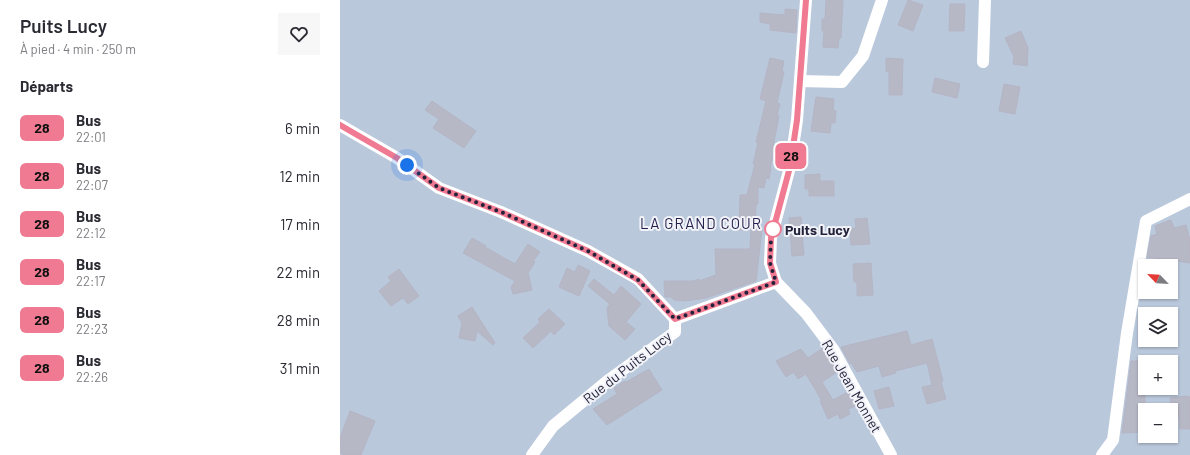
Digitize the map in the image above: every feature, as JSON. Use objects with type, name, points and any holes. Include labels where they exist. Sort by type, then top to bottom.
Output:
[{"type":"street","name":"Rue Jean Monnet","points":[[806,0],[797,120],[790,167],[771,238],[770,263],[776,282],[806,313],[833,349],[891,455]]},
{"type":"street","points":[[800,81],[842,82],[863,56],[882,0]]},
{"type":"street","points":[[983,62],[985,0]]},
{"type":"street","points":[[340,125],[397,158],[439,188],[501,212],[588,251],[638,280],[675,319]]},
{"type":"street","points":[[1102,455],[1113,440],[1127,333],[1146,221],[1190,199]]},
{"type":"street","name":"Rue du Puits Lucy","points":[[532,455],[553,426],[610,379],[675,332],[675,319],[776,282]]},
{"type":"shaded area","points":[[340,0],[1190,0],[1190,455],[340,455]]},
{"type":"building","points":[[826,0],[843,0],[841,38],[839,38],[838,48],[823,47],[824,31],[822,31],[822,19],[825,19]]},
{"type":"building","points":[[908,0],[923,5],[913,31],[898,25]]},
{"type":"building","points":[[950,4],[965,4],[964,31],[949,31]]},
{"type":"building","points":[[785,9],[797,10],[796,33],[770,30],[770,24],[760,22],[760,13],[785,15]]},
{"type":"building","points":[[1021,31],[1028,48],[1027,66],[1013,64],[1014,57],[1005,38]]},
{"type":"building","points":[[770,58],[784,61],[782,71],[784,72],[777,103],[780,104],[777,115],[779,116],[769,179],[766,178],[764,188],[758,187],[755,230],[762,230],[756,281],[706,298],[685,301],[665,297],[664,281],[693,281],[699,279],[699,281],[716,275],[715,249],[750,249],[751,230],[739,230],[740,195],[747,195],[755,164],[753,164],[758,143],[756,142],[766,101],[760,99]]},
{"type":"building","points":[[886,58],[903,59],[902,95],[889,95],[889,72],[886,71]]},
{"type":"building","points":[[935,78],[960,84],[957,98],[932,92]]},
{"type":"building","points":[[1004,84],[1020,87],[1015,114],[999,111]]},
{"type":"building","points":[[816,97],[834,99],[833,110],[836,111],[835,123],[831,123],[830,133],[811,131]]},
{"type":"building","points":[[432,101],[476,131],[464,148],[433,128],[439,119],[425,110]]},
{"type":"building","points":[[820,174],[820,181],[834,181],[834,196],[809,196],[809,189],[805,189],[805,175]]},
{"type":"building","points":[[801,217],[802,225],[806,229],[802,233],[804,255],[792,256],[789,218]]},
{"type":"building","points":[[867,218],[870,244],[851,245],[850,229],[856,228],[855,219]]},
{"type":"building","points":[[1171,220],[1174,228],[1186,225],[1190,240],[1190,263],[1178,261],[1178,259],[1147,257],[1151,236],[1157,234],[1155,226]]},
{"type":"building","points":[[472,238],[515,264],[528,244],[540,252],[533,261],[535,262],[528,273],[532,290],[513,294],[511,287],[515,281],[463,253]]},
{"type":"building","points":[[871,263],[873,295],[857,296],[857,282],[854,282],[853,264]]},
{"type":"building","points":[[578,265],[590,271],[579,296],[559,287],[567,268],[575,272]]},
{"type":"building","points":[[399,269],[419,296],[408,304],[403,298],[391,306],[379,291],[391,281],[388,277]]},
{"type":"building","points":[[594,279],[614,295],[621,286],[641,304],[626,322],[635,329],[625,340],[609,326],[607,308],[610,304],[588,286]]},
{"type":"building","points":[[472,307],[495,343],[493,345],[477,331],[475,341],[459,338],[462,323],[458,316]]},
{"type":"building","points":[[549,309],[565,324],[554,335],[551,331],[533,348],[523,338],[540,322],[538,319]]},
{"type":"building","points":[[907,331],[911,345],[932,339],[946,399],[927,404],[922,387],[932,385],[927,363],[895,371],[896,373],[882,377],[879,366],[857,372],[851,363],[850,364],[841,347]]},
{"type":"building","points":[[823,348],[837,372],[822,382],[833,400],[848,392],[856,406],[848,409],[850,414],[840,419],[838,414],[828,419],[820,401],[822,401],[806,374],[798,379],[794,372],[786,377],[776,361],[801,349],[808,358]]},
{"type":"building","points":[[1131,361],[1138,361],[1138,395],[1145,395],[1145,403],[1138,403],[1138,432],[1122,433]]},
{"type":"building","points":[[649,369],[662,390],[607,425],[593,409],[617,394],[614,388]]},
{"type":"building","points":[[889,387],[894,406],[879,409],[874,391]]},
{"type":"building","points":[[1190,397],[1190,429],[1180,429],[1178,403],[1170,403],[1170,398]]},
{"type":"building","points":[[350,411],[375,421],[361,455],[344,455],[340,453],[340,438]]},
{"type":"bus line","name":"28","points":[[340,125],[397,158],[439,188],[501,212],[588,251],[638,280],[675,319],[776,282],[770,263],[771,238],[790,167],[797,120],[806,0]]},
{"type":"place","name":"Puits Lucy","points":[[773,229]]},
{"type":"district","name":"LA GRAND COUR","points":[[701,223]]},
{"type":"route","points":[[407,165],[439,188],[501,212],[588,251],[638,280],[675,319],[776,282],[770,263],[771,238],[773,229]]}]
